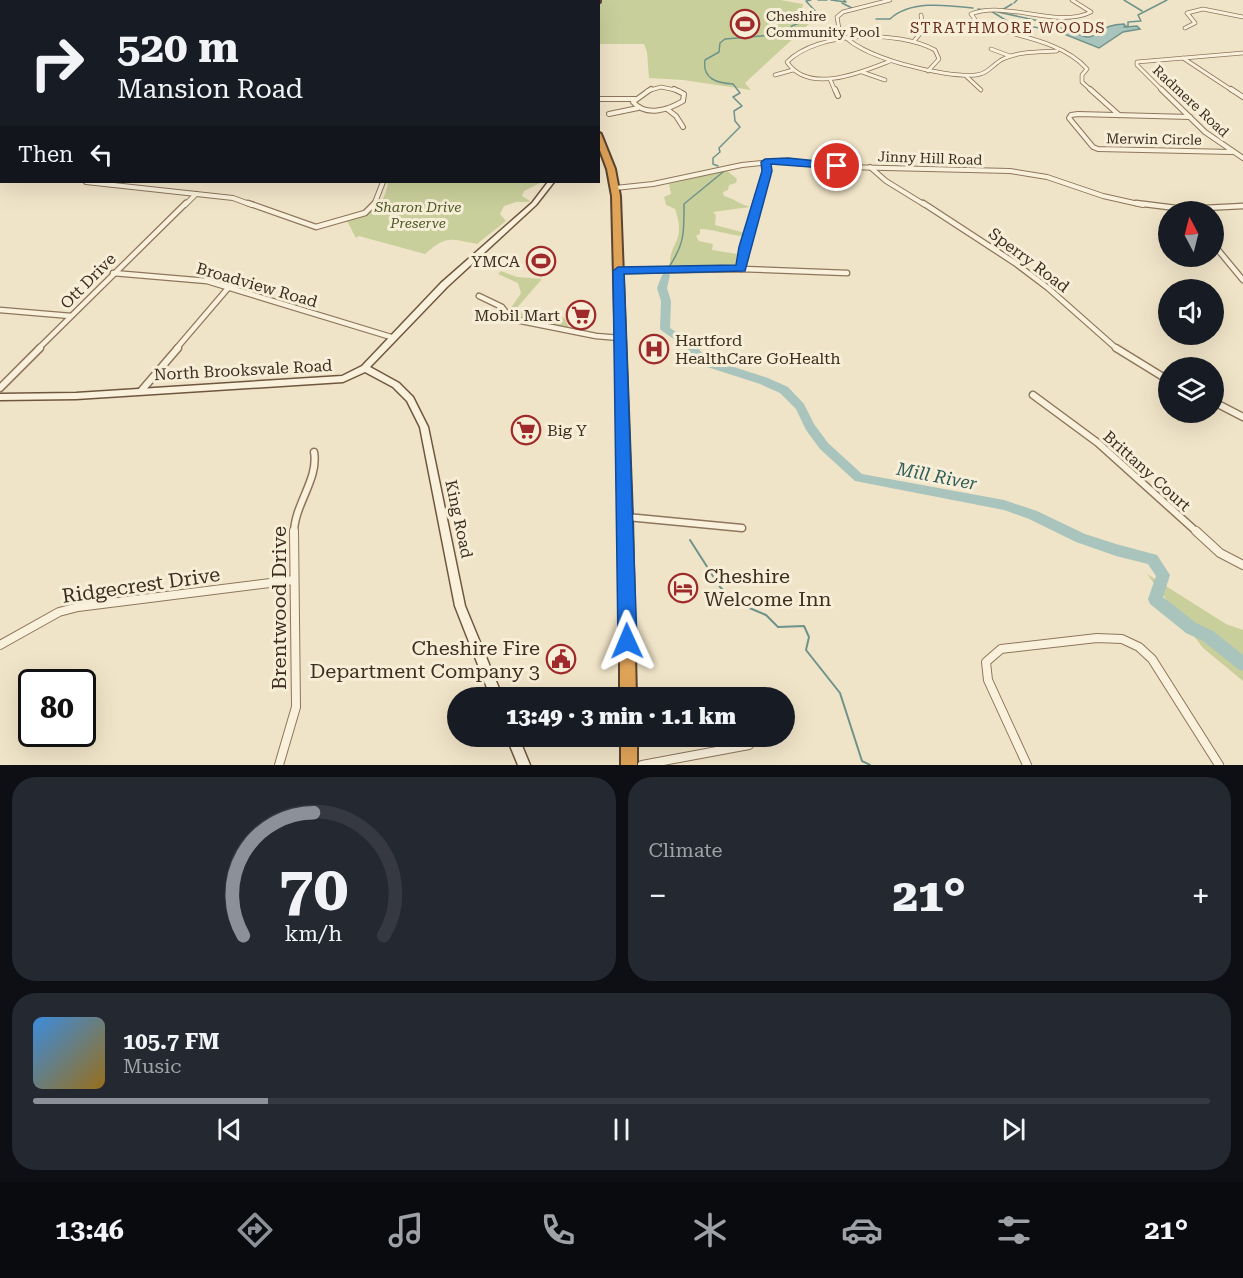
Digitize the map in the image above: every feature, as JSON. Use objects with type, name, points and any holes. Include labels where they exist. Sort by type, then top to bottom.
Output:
[{"type":"highway","points":[[600,137],[608,157],[615,188],[626,517],[628,687]]},
{"type":"highway","points":[[629,747],[629,765]]},
{"type":"main road","name":"North Brooksvale Road","points":[[0,397],[75,396],[343,379],[365,368],[392,337],[444,285],[534,204],[550,183]]},
{"type":"main road","name":"King Road","points":[[365,368],[396,386],[410,399],[424,427],[460,606],[493,687]]},
{"type":"main road","points":[[517,747],[524,765]]},
{"type":"street","points":[[890,0],[882,4],[849,9],[840,14],[837,26],[846,39],[890,61],[928,71],[966,76],[987,73],[994,69],[999,61],[1010,56],[1057,51]]},
{"type":"street","points":[[1052,11],[1076,15],[1090,13],[1089,9],[1072,0]]},
{"type":"street","points":[[987,4],[972,11],[973,18],[977,22],[1035,40],[1085,65],[1087,69],[1082,75],[1082,82],[1119,115]]},
{"type":"street","points":[[1185,28],[1195,22],[1187,13],[1195,10],[1212,10],[1243,17]]},
{"type":"street","points":[[914,41],[923,30],[921,15]]},
{"type":"street","points":[[890,61],[862,72],[830,79],[811,77],[793,70],[787,62],[795,54],[818,45],[846,39],[890,38],[925,44],[938,54],[939,59],[928,71]]},
{"type":"street","points":[[991,49],[1010,56]]},
{"type":"street","name":"Radmere Road","points":[[1243,53],[1137,62],[1137,65],[1205,132],[1243,158]]},
{"type":"street","name":"Radmere Road","points":[[1182,57],[1243,97]]},
{"type":"street","points":[[775,75],[793,70]]},
{"type":"street","points":[[862,72],[885,80]]},
{"type":"street","points":[[966,76],[981,90]]},
{"type":"street","points":[[830,79],[838,96]]},
{"type":"street","points":[[600,99],[635,99],[653,88],[679,90],[684,94],[683,101],[667,109],[649,111],[638,108],[609,114]]},
{"type":"street","points":[[635,99],[635,105],[638,108]]},
{"type":"street","points":[[667,109],[676,116],[683,127]]},
{"type":"street","name":"Merwin Circle","points":[[1190,117],[1078,114],[1069,117],[1093,147],[1098,149],[1232,152]]},
{"type":"street","points":[[741,268],[744,247],[767,171],[765,162]]},
{"type":"street","name":"Jinny Hill Road","points":[[615,188],[663,182],[765,162],[1020,172],[1131,202],[1158,206]]},
{"type":"street","name":"Sperry Road","points":[[870,167],[886,180],[1015,263],[1048,288],[1111,345],[1158,374]]},
{"type":"street","points":[[95,183],[233,198],[316,227],[365,213],[373,207],[384,183]]},
{"type":"street","name":"Ott Drive","points":[[0,388],[113,273],[196,194]]},
{"type":"street","name":"Jinny Hill Road","points":[[1224,207],[1243,206]]},
{"type":"street","points":[[1224,257],[1243,280]]},
{"type":"street","points":[[618,271],[741,268],[847,273]]},
{"type":"street","name":"Broadview Road","points":[[113,273],[185,278],[229,287],[392,337]]},
{"type":"street","points":[[141,391],[229,287]]},
{"type":"street","points":[[479,296],[502,307],[511,320],[600,337],[620,338]]},
{"type":"street","points":[[0,310],[71,316]]},
{"type":"street","name":"Brittany Court","points":[[1034,396],[1098,443],[1220,554],[1243,564]]},
{"type":"street","points":[[1224,407],[1243,417]]},
{"type":"street","name":"Brentwood Drive","points":[[279,765],[296,707],[294,520],[316,463],[314,452]]},
{"type":"street","points":[[626,517],[742,528]]},
{"type":"street","name":"Ridgecrest Drive","points":[[0,645],[59,612],[78,607],[294,580]]},
{"type":"street","points":[[1027,765],[988,680],[986,662],[1001,649],[1097,638],[1122,639],[1138,647],[1152,659],[1219,765]]},
{"type":"street","points":[[642,765],[738,747]]},
{"type":"green space","points":[[600,0],[780,0],[803,4],[799,23],[809,24],[745,83],[751,90],[683,80],[649,78],[647,52],[644,44],[600,44]]},
{"type":"green space","points":[[726,170],[737,179],[736,183],[729,185],[728,190],[723,192],[724,196],[750,207],[713,212],[716,215],[715,225],[745,233],[743,236],[700,229],[700,234],[696,236],[699,241],[713,244],[712,250],[750,256],[747,267],[717,265],[670,268],[670,259],[679,229],[675,209],[666,205],[664,197],[671,194],[669,184]]},
{"type":"green space","name":"Sharon Drive Preserve","points":[[388,183],[540,183],[524,191],[522,196],[529,202],[516,202],[504,206],[500,214],[506,221],[477,244],[449,240],[438,244],[425,254],[359,236],[356,238],[347,221],[375,209],[380,204]]},
{"type":"green space","points":[[501,271],[517,277],[542,279],[515,310],[565,318],[569,329],[514,319],[511,308],[521,293],[518,283],[498,274]]},
{"type":"green space","points":[[1147,574],[1226,624],[1243,630],[1243,681],[1203,648]]},
{"type":"water","points":[[1124,24],[1126,27],[1137,26],[1140,29],[1123,32],[1099,48],[1054,30],[1067,29],[1089,37],[1111,26]]},
{"type":"waterway","name":"Mill River","points":[[718,166],[713,164],[713,158],[720,152],[719,148],[740,127],[735,121],[734,111],[742,106],[733,97],[740,93],[733,84],[716,81],[708,76],[705,60],[719,52],[720,43],[725,39],[774,35],[783,37],[792,26],[815,16],[816,12],[806,1],[811,0]]},
{"type":"waterway","name":"Mill River","points":[[818,0],[827,0]]},
{"type":"waterway","name":"Mill River","points":[[831,0],[846,2],[844,0]]},
{"type":"waterway","points":[[1014,3],[1017,0]]},
{"type":"waterway","points":[[1124,0],[1142,11]]},
{"type":"waterway","points":[[1124,27],[1128,26],[1128,22],[1141,21],[1138,15],[1167,0]]},
{"type":"waterway","name":"Mill River","points":[[842,3],[852,8]]},
{"type":"waterway","points":[[1002,10],[1012,4]]},
{"type":"waterway","points":[[876,19],[890,19],[898,13],[918,6],[941,5],[973,8]]},
{"type":"waterway","points":[[978,9],[984,10]]},
{"type":"waterway","points":[[991,11],[1012,24],[1054,30]]},
{"type":"waterway","points":[[998,12],[1053,24],[1061,28]]},
{"type":"waterway","name":"Mill River","points":[[669,267],[678,251],[682,237],[684,204],[723,172]]},
{"type":"waterway","name":"Mill River","points":[[666,275],[662,288],[666,301],[665,329],[691,346],[702,361],[764,381],[784,390],[800,407],[810,427],[824,446],[859,478],[1004,505],[1033,515],[1081,538],[1152,559],[1163,575],[1155,599],[1191,628],[1208,636],[1243,664]]},
{"type":"waterway","points":[[690,540],[720,587],[735,602],[766,615],[778,627],[804,626],[809,637],[806,650],[840,693],[862,761],[870,765]]},
{"type":"place","name":"Cheshire Community Pool","points":[[745,24]]},
{"type":"place","name":"YMCA","points":[[541,261]]},
{"type":"place","name":"Mobil Mart","points":[[581,315]]},
{"type":"place","name":"Hartford HealthCare GoHealth","points":[[654,349]]},
{"type":"place","name":"Big Y","points":[[526,430]]},
{"type":"place","name":"Cheshire Welcome Inn","points":[[683,588]]},
{"type":"place","name":"Cheshire Fire Department Company 3","points":[[561,659]]},
{"type":"district","name":"STRATHMORE WOODS","points":[[1008,28]]},
{"type":"route","points":[[627,641],[626,517],[618,271],[741,268],[744,247],[767,171],[765,162],[788,161],[837,166]]}]
